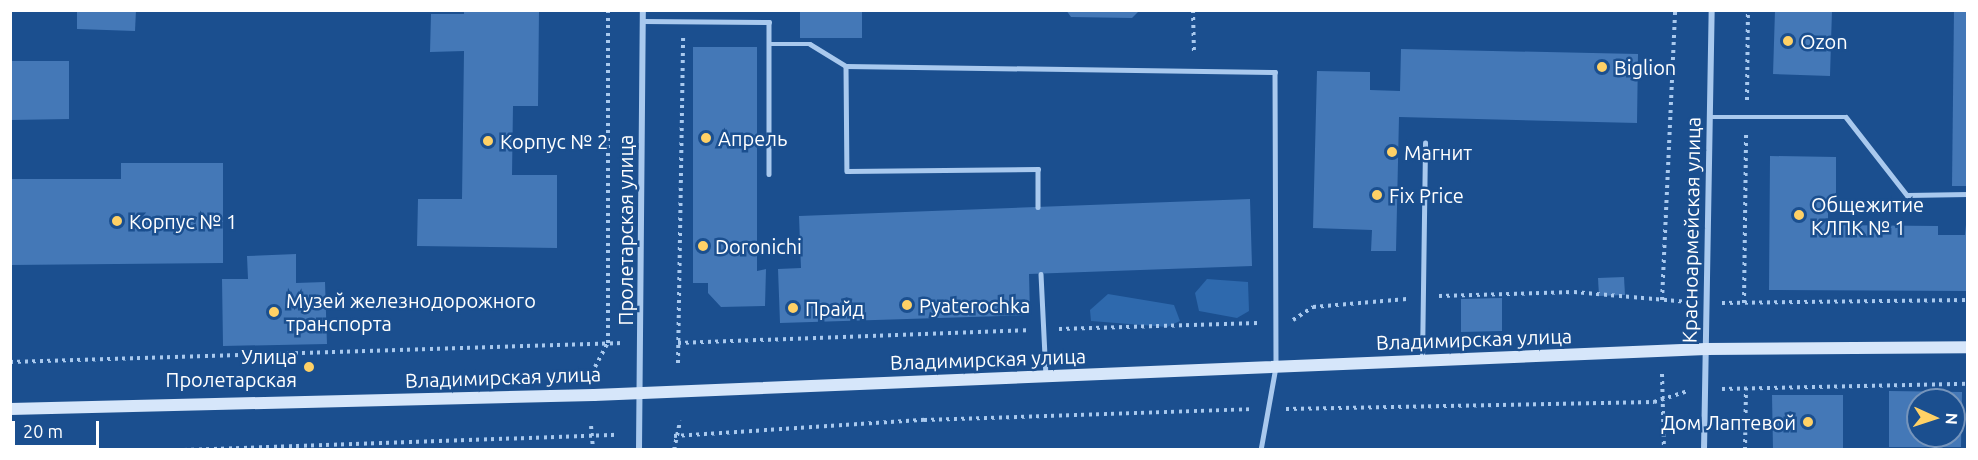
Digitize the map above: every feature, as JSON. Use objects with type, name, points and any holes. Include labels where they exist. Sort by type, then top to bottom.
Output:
[{"type":"main road","name":"Владимирская улица","points":[[10,409],[640,392],[1706,349],[1968,347]]},
{"type":"street","name":"Пролетарская улица","points":[[639,450],[643,10]]},
{"type":"street","name":"Красноармейская улица","points":[[1704,450],[1712,10]]},
{"type":"lane","points":[[643,21],[769,22],[769,174]]},
{"type":"lane","points":[[769,44],[810,44],[846,66],[1275,72],[1276,366],[1261,450]]},
{"type":"lane","points":[[846,66],[847,171],[1038,169],[1038,207]]},
{"type":"lane","points":[[1710,117],[1846,117],[1907,195],[1968,194]]},
{"type":"lane","points":[[1422,361],[1425,143]]},
{"type":"lane","points":[[1041,274],[1046,376]]},
{"type":"path","points":[[595,368],[608,344],[608,10]]},
{"type":"path","points":[[1192,10],[1195,71]]},
{"type":"path","points":[[1662,300],[1675,10]]},
{"type":"path","points":[[1744,303],[1748,10]]},
{"type":"path","points":[[678,363],[682,285],[683,22]]},
{"type":"path","points":[[678,343],[1276,321],[1293,320],[1313,307],[1423,298],[1574,292],[1692,303]]},
{"type":"path","points":[[1721,303],[1968,300]]},
{"type":"path","points":[[10,362],[626,343]]},
{"type":"path","points":[[1662,374],[1664,450]]},
{"type":"path","points":[[1721,388],[1968,384]]},
{"type":"path","points":[[1745,450],[1746,388]]},
{"type":"path","points":[[674,436],[924,420],[1663,399],[1689,390]]},
{"type":"path","points":[[674,450],[674,436],[680,421]]},
{"type":"path","points":[[591,426],[593,450]]},
{"type":"path","points":[[184,450],[618,435]]},
{"type":"shaded area","points":[[1207,279],[1248,282],[1249,311],[1237,318],[1199,311],[1195,293]]},
{"type":"shaded area","points":[[1108,294],[1174,305],[1180,321],[1167,327],[1091,321],[1090,310]]},
{"type":"building","points":[[77,10],[136,10],[135,31],[77,29]]},
{"type":"building","name":"Корпус № 2","points":[[464,10],[539,10],[538,106],[513,106],[512,175],[557,175],[557,248],[417,246],[418,199],[462,199],[464,51],[430,52],[431,14],[464,14]]},
{"type":"building","points":[[1066,10],[1140,10],[1132,18],[1071,17]]},
{"type":"building","points":[[1775,10],[1832,10],[1830,76],[1773,74]]},
{"type":"building","points":[[1954,10],[1968,10],[1968,186],[1952,186]]},
{"type":"building","points":[[800,11],[862,12],[862,38],[800,38]]},
{"type":"building","points":[[693,47],[757,47],[757,271],[766,269],[765,306],[721,307],[708,293],[708,283],[693,283]]},
{"type":"building","points":[[1401,49],[1638,54],[1637,123],[1399,117],[1396,251],[1371,251],[1372,230],[1313,228],[1317,71],[1370,72],[1370,90],[1400,91]]},
{"type":"building","points":[[10,61],[69,61],[69,119],[10,120]]},
{"type":"building","name":"Общежитие КЛПК № 1","points":[[1770,156],[1836,157],[1836,196],[1828,196],[1828,225],[1938,226],[1938,235],[1965,235],[1968,204],[1968,291],[1769,290]]},
{"type":"building","name":"Корпус № 1","points":[[121,163],[223,163],[223,263],[10,265],[10,179],[121,179]]},
{"type":"building","points":[[1250,199],[1252,266],[1029,274],[1030,315],[780,323],[778,269],[801,268],[799,216]]},
{"type":"building","points":[[296,254],[296,283],[325,282],[327,344],[223,346],[222,279],[248,279],[247,256]]},
{"type":"building","points":[[1624,277],[1625,295],[1599,296],[1598,278]]},
{"type":"building","points":[[1502,298],[1502,331],[1461,332],[1461,299]]},
{"type":"building","points":[[1889,391],[1906,391],[1906,447],[1889,447]]},
{"type":"building","name":"Дом Лаптевой","points":[[1772,395],[1843,395],[1843,450],[1773,450]]},
{"type":"place","name":"Ozon","points":[[1788,41]]},
{"type":"place","name":"Biglion","points":[[1602,67]]},
{"type":"place","name":"Апрель","points":[[706,138]]},
{"type":"place","name":"Корпус № 2","points":[[488,141]]},
{"type":"place","name":"Магнит","points":[[1392,152]]},
{"type":"place","name":"Fix Price","points":[[1377,195]]},
{"type":"place","name":"Общежитие КЛПК № 1","points":[[1799,215]]},
{"type":"place","name":"Корпус № 1","points":[[117,221]]},
{"type":"place","name":"Doronichi","points":[[703,246]]},
{"type":"place","name":"Pyaterochka","points":[[907,305]]},
{"type":"place","name":"Прайд","points":[[793,308]]},
{"type":"place","name":"Музей железнодорожного транспорта","points":[[274,312]]},
{"type":"place","name":"Улица Пролетарская","points":[[309,367]]},
{"type":"place","name":"Дом Лаптевой","points":[[1808,422]]}]
